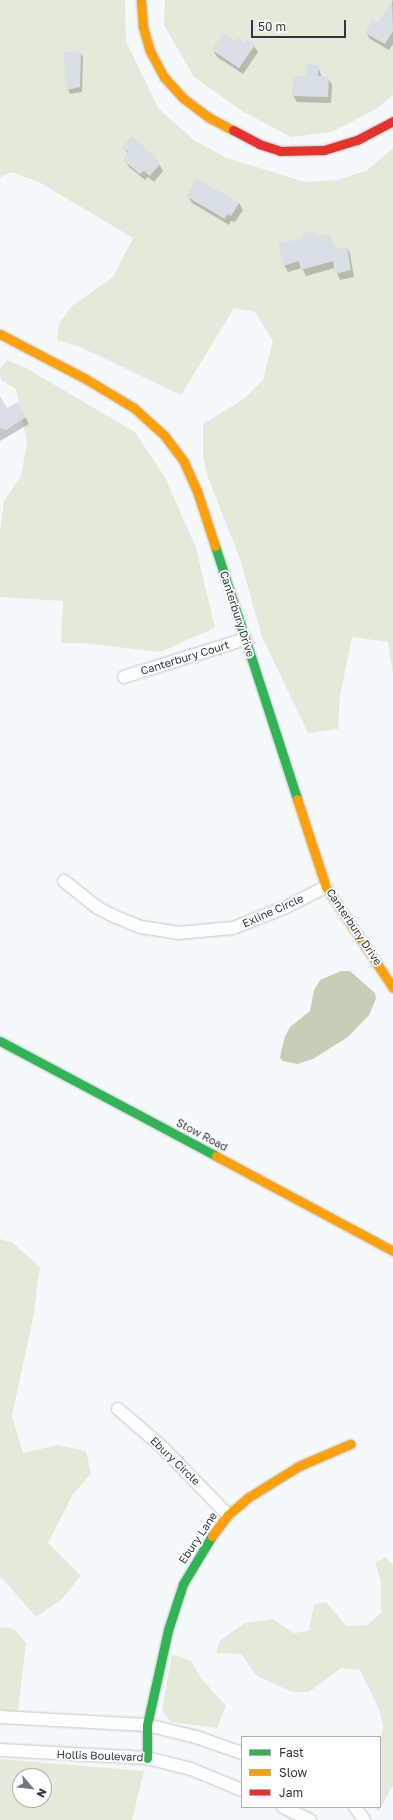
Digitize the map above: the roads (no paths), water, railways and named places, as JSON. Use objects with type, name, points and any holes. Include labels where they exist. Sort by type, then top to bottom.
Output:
[{"type":"street","points":[[141,0],[143,27],[150,51],[164,77],[183,98],[210,118],[259,144],[280,151],[324,150],[357,140],[393,121]]},
{"type":"street","name":"Canterbury Drive","points":[[0,334],[86,379],[134,408],[173,446],[197,491],[326,887],[346,920],[388,973],[393,988]]},
{"type":"street","name":"Canterbury Court","points":[[124,677],[246,639]]},
{"type":"street","name":"Exline Circle","points":[[64,880],[98,908],[116,917],[141,927],[178,933],[234,928],[284,908],[326,887]]},
{"type":"street","name":"Stow Road","points":[[0,1041],[393,1251]]},
{"type":"street","name":"Ebury Circle","points":[[118,1409],[161,1446],[228,1515]]},
{"type":"street","name":"Ebury Lane","points":[[147,1758],[147,1725],[168,1630],[181,1589],[201,1551],[228,1515],[270,1482],[299,1466],[350,1444]]},
{"type":"street","points":[[0,1717],[147,1725],[196,1737],[241,1753]]},
{"type":"street","name":"Hollis Boulevard","points":[[0,1750],[147,1758],[191,1769],[241,1790]]},
{"type":"street","points":[[285,1808],[310,1820]]},
{"type":"street","points":[[356,1808],[364,1820]]}]
